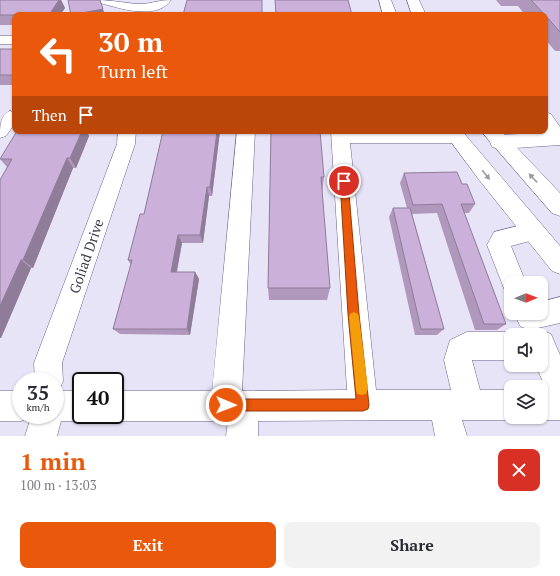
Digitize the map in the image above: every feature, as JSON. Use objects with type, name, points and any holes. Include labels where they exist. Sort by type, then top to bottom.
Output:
[{"type":"street","points":[[104,0],[139,7],[150,7],[158,6],[165,0]]},
{"type":"street","points":[[385,0],[389,12]]},
{"type":"street","points":[[413,0],[419,12]]},
{"type":"street","points":[[0,40],[12,40]]},
{"type":"street","points":[[363,405],[354,314],[341,134],[457,137],[495,136],[558,139],[548,123]]},
{"type":"street","name":"Goliad Drive","points":[[48,372],[48,363],[126,144],[127,134]]},
{"type":"street","points":[[242,436],[235,405],[246,134]]},
{"type":"street","points":[[495,136],[560,207]]},
{"type":"street","points":[[457,137],[560,263]]},
{"type":"street","points":[[511,276],[499,244],[502,240],[533,231]]},
{"type":"street","points":[[531,322],[560,310]]},
{"type":"street","points":[[451,436],[456,405],[458,360],[460,350],[467,346],[504,346]]},
{"type":"street","points":[[548,361],[560,388]]},
{"type":"street","points":[[124,406],[504,405]]},
{"type":"street","points":[[548,405],[560,405]]},
{"type":"street","points":[[0,406],[12,406]]},
{"type":"street","points":[[41,436],[44,424]]},
{"type":"building","points":[[0,0],[59,0],[51,12],[12,12],[12,15],[0,15]]},
{"type":"building","points":[[68,0],[100,0],[103,9],[87,12],[70,12]]},
{"type":"building","points":[[187,0],[262,0],[262,12],[184,12]]},
{"type":"building","points":[[275,0],[348,0],[351,12],[276,12]]},
{"type":"building","points":[[531,0],[560,0],[560,32],[548,18],[548,12],[542,12]]},
{"type":"building","points":[[0,49],[12,49],[12,75],[0,75]]},
{"type":"building","points":[[15,134],[81,134],[70,158],[67,158],[23,260],[21,260],[0,306],[0,180],[12,159],[0,159]]},
{"type":"building","points":[[162,134],[217,134],[210,187],[207,187],[200,235],[178,235],[171,272],[195,272],[187,329],[113,329],[132,260],[128,260],[140,214],[144,214]]},
{"type":"building","points":[[271,134],[320,134],[324,177],[321,177],[330,288],[268,288]]},
{"type":"building","points":[[457,172],[462,184],[467,184],[475,204],[461,204],[506,324],[484,324],[442,204],[413,205],[404,173]]},
{"type":"building","points":[[393,208],[410,208],[444,329],[421,329]]},
{"type":"slow traffic","points":[[354,317],[362,389]]},
{"type":"route","points":[[226,405],[363,405],[354,314],[344,181]]}]
